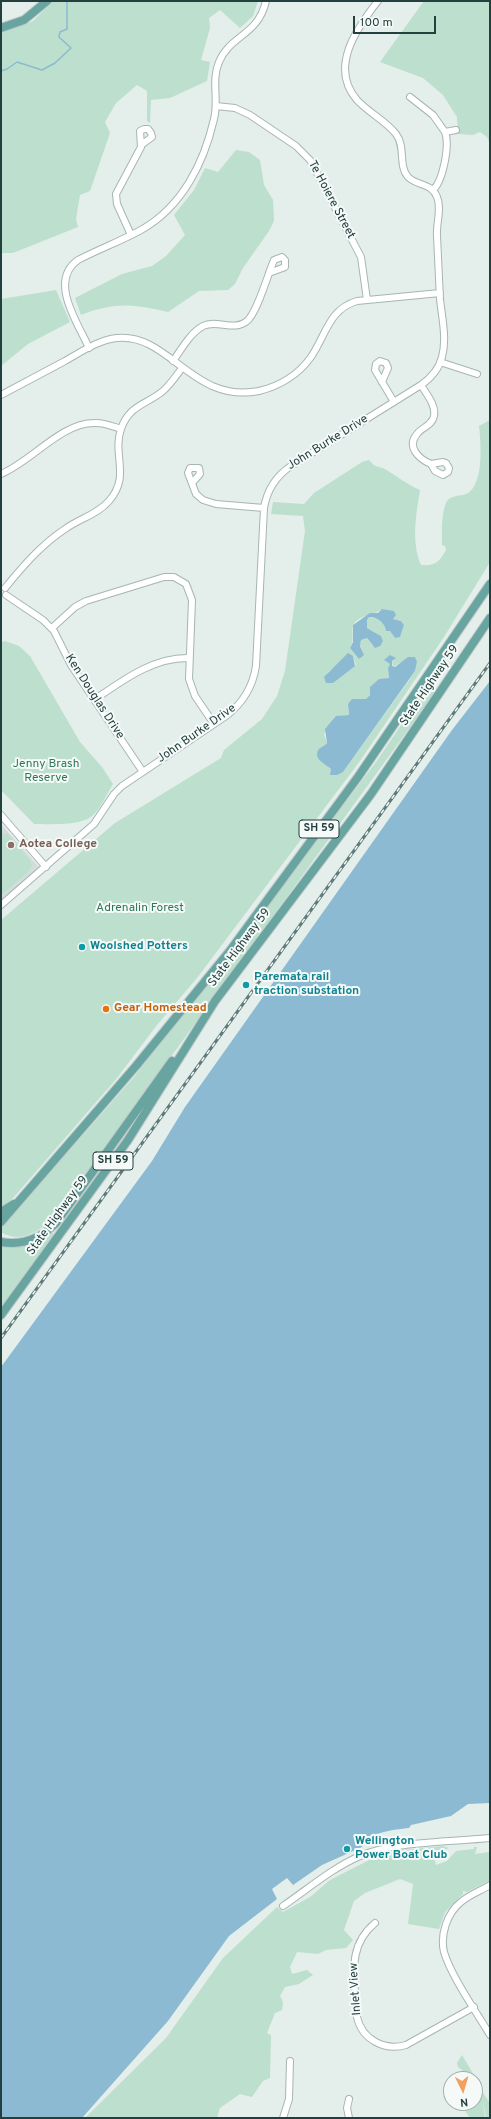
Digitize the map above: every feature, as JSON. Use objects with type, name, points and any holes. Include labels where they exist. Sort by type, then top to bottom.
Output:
[{"type":"main road","points":[[1,28],[24,20],[47,1]]},
{"type":"main road","name":"State Highway 59","points":[[1,1222],[136,1066],[229,952],[358,777],[490,584]]},
{"type":"main road","name":"State Highway 59","points":[[1,1315],[128,1140],[215,1001],[371,794],[490,618]]},
{"type":"main road","points":[[1,1242],[15,1243],[38,1238],[45,1234],[56,1223],[215,1001]]},
{"type":"main road","points":[[1,1212],[19,1201]]},
{"type":"street","points":[[89,348],[65,289],[65,280],[71,266],[82,258],[131,235],[159,218],[183,192],[199,163],[215,118],[215,75],[221,57],[232,44],[253,28],[262,14],[266,1]]},
{"type":"street","points":[[378,1],[363,21],[347,50],[345,63],[346,78],[349,88],[358,101],[390,128],[398,138],[404,169],[407,175],[415,182],[427,185],[433,190],[439,184],[441,177],[447,145],[445,132],[433,115],[410,97]]},
{"type":"street","name":"Te Hoiere Street","points":[[216,106],[235,108],[250,115],[296,146],[310,160],[361,257],[367,300]]},
{"type":"street","points":[[445,132],[456,130]]},
{"type":"street","points":[[131,235],[117,204],[116,194],[119,186],[134,164],[142,145]]},
{"type":"street","name":"John Burke Drive","points":[[1,905],[94,824],[118,789],[230,713],[241,702],[249,689],[255,673],[264,508],[270,487],[286,469],[421,385],[435,372],[440,362],[444,343],[436,226],[439,203],[433,190]]},
{"type":"street","points":[[173,361],[193,334],[204,325],[213,324],[237,326],[249,320],[268,273]]},
{"type":"street","points":[[1,395],[89,348],[108,340],[129,338],[146,343],[201,381],[222,390],[245,392],[271,388],[289,378],[308,361],[331,319],[340,309],[352,302],[440,293]]},
{"type":"street","points":[[440,362],[477,374]]},
{"type":"street","points":[[4,596],[3,587],[22,566],[49,541],[65,529],[98,511],[114,495],[121,473],[118,445],[121,429],[133,410],[163,391],[182,368]]},
{"type":"street","points":[[382,382],[394,402]]},
{"type":"street","points":[[421,385],[433,405],[434,418],[418,433],[414,439],[413,447],[417,457],[431,464]]},
{"type":"street","points":[[1,474],[18,466],[67,431],[80,425],[101,423],[121,429]]},
{"type":"street","points":[[192,483],[199,498],[208,502],[264,508]]},
{"type":"street","points":[[52,628],[75,607],[86,601],[160,577],[171,576],[183,582],[192,596],[189,674],[192,689],[214,724]]},
{"type":"street","name":"Ken Douglas Drive","points":[[4,596],[52,628],[71,665],[143,772]]},
{"type":"street","points":[[94,700],[139,670],[174,659],[189,658]]},
{"type":"street","points":[[1,815],[46,867]]},
{"type":"street","points":[[283,1906],[340,1867],[378,1850],[490,1838]]},
{"type":"street","points":[[490,1886],[467,1898],[454,1909],[445,1927],[443,1941],[449,1964],[490,2033]]},
{"type":"street","name":"Inlet View","points":[[375,1923],[367,1930],[358,1944],[353,1962],[357,2018],[362,2030],[368,2036],[383,2045],[395,2047],[406,2045],[474,2007]]},
{"type":"street","points":[[284,2118],[289,2099],[290,2061]]},
{"type":"street","points":[[349,2118],[347,2108],[350,2099]]},
{"type":"shaded area","name":"Aotea College","points":[[1,824],[39,867],[1,901]]},
{"type":"green space","points":[[53,1],[258,1],[253,16],[240,28],[220,10],[209,18],[210,28],[201,60],[210,62],[207,81],[170,98],[151,100],[150,123],[147,121],[147,91],[137,85],[116,103],[105,122],[110,133],[90,191],[80,195],[76,219],[78,227],[13,253],[1,253],[1,33],[33,21]]},
{"type":"green space","points":[[424,1],[490,1],[490,144],[487,137],[480,132],[473,135],[458,134],[457,117],[443,95],[423,78],[380,62]]},
{"type":"green space","points":[[236,150],[249,152],[260,160],[264,185],[273,200],[274,221],[269,231],[243,268],[235,284],[228,290],[199,291],[168,312],[144,307],[114,306],[81,315],[75,298],[122,274],[152,266],[166,256],[185,235],[174,215],[194,190],[205,168],[218,172]]},
{"type":"green space","points":[[56,290],[70,322],[28,344],[1,366],[1,299]]},
{"type":"green space","name":"Adrenalin Forest","points":[[490,420],[490,562],[444,637],[360,761],[197,978],[157,1025],[117,1078],[14,1197],[1,1209],[1,920],[115,823],[221,758],[224,750],[262,719],[277,696],[285,671],[305,531],[303,516],[271,514],[273,502],[304,504],[314,493],[362,462],[369,460],[375,466],[385,469],[406,483],[420,490],[415,528],[416,547],[421,565],[434,564],[441,558],[446,550],[445,546],[442,545],[442,535],[444,508],[446,503],[450,498],[468,493],[477,481],[481,452],[479,426]],"holes":[[[382,609],[395,612],[393,619],[401,621],[404,625],[401,634],[395,638],[381,621],[373,617],[369,617],[367,620],[367,628],[381,636],[383,641],[380,644],[372,645],[367,638],[361,640],[360,645],[363,653],[359,659],[350,648],[353,626],[361,618]],[[353,656],[356,665],[327,673],[341,662]],[[384,660],[395,660],[392,661],[393,667],[405,660],[417,662],[415,671],[410,679],[343,772],[331,775],[331,769],[318,757],[322,747],[327,743],[324,734],[341,716],[349,715],[348,707],[352,699],[366,699],[370,695],[370,689],[377,681],[389,678],[388,668],[390,664]]]},
{"type":"green space","name":"Jenny Brash Reserve","points":[[5,641],[19,646],[30,656],[80,742],[102,767],[113,784],[98,810],[87,819],[64,824],[34,824],[1,790],[1,642]]},
{"type":"green space","points":[[429,684],[437,690],[64,1205],[53,1218],[41,1228],[28,1235],[15,1237],[1,1232],[1,1228],[134,1077],[376,762]]},
{"type":"green space","name":"Aotea College","points":[[1,831],[5,835],[7,833],[30,860],[32,865],[28,872],[1,895]]},
{"type":"green space","points":[[52,1233],[55,1235],[1,1311],[1,1245],[22,1246],[34,1244]]},
{"type":"green space","points":[[443,1846],[449,1848],[433,1854],[436,1865],[447,1861],[456,1851],[474,1849],[474,1847],[477,1847],[475,1854],[490,1852],[490,1880],[467,1892],[463,1891],[463,1894],[445,1912],[439,1929],[408,1924],[413,1884],[400,1879],[365,1893],[354,1901],[344,1930],[353,1940],[346,1948],[326,1950],[318,1954],[297,1952],[290,1967],[292,1974],[307,1970],[313,1975],[299,1984],[285,1987],[280,1996],[283,2002],[282,2010],[275,2013],[267,2033],[271,2035],[270,2078],[263,2081],[252,2097],[240,2094],[220,2108],[217,2118],[85,2118],[166,2038],[223,1958],[277,1907],[283,1912],[310,1897],[330,1880],[385,1852]]},
{"type":"green space","points":[[462,2055],[472,2071],[463,2071],[458,2067],[457,2063]]},
{"type":"green space","points":[[483,2093],[490,2103],[490,2118],[486,2118]]},
{"type":"green space","points":[[483,2102],[485,2118],[470,2118],[466,2112],[483,2111]]},
{"type":"water","points":[[382,609],[394,611],[396,615],[393,619],[401,621],[404,625],[400,637],[395,638],[390,631],[386,631],[386,628],[380,621],[369,617],[367,620],[367,628],[381,636],[383,641],[380,646],[375,648],[367,638],[361,640],[360,646],[364,655],[359,659],[350,648],[353,642],[353,625],[370,613],[378,613]]},
{"type":"water","points":[[348,653],[353,656],[355,666],[333,683],[326,683],[324,677]]},
{"type":"water","points":[[390,655],[396,658],[392,661],[392,666],[395,667],[408,657],[415,657],[417,662],[415,671],[343,772],[337,775],[330,775],[331,769],[320,761],[317,756],[319,749],[327,743],[325,729],[336,716],[349,715],[348,704],[352,699],[366,699],[370,695],[370,687],[379,679],[389,678],[388,668],[390,664],[384,660]]},
{"type":"water","points":[[490,681],[490,1803],[468,1804],[451,1816],[411,1825],[409,1828],[377,1834],[362,1847],[322,1865],[293,1885],[287,1878],[272,1889],[277,1899],[229,1936],[168,2021],[82,2118],[1,2118],[1,1367],[152,1161],[185,1107],[452,730]]},
{"type":"waterway","points":[[1,71],[17,62],[42,70],[55,63],[71,48],[59,37],[60,32],[67,29],[67,1]]},
{"type":"railway","points":[[1,1338],[490,663]]},
{"type":"place","name":"Aotea College","points":[[11,845]]},
{"type":"place","name":"Woolshed Potters","points":[[82,947]]},
{"type":"place","name":"Paremata rail traction substation","points":[[246,985]]},
{"type":"place","name":"Gear Homestead","points":[[106,1009]]},
{"type":"place","name":"Wellington Power Boat Club","points":[[347,1849]]}]
